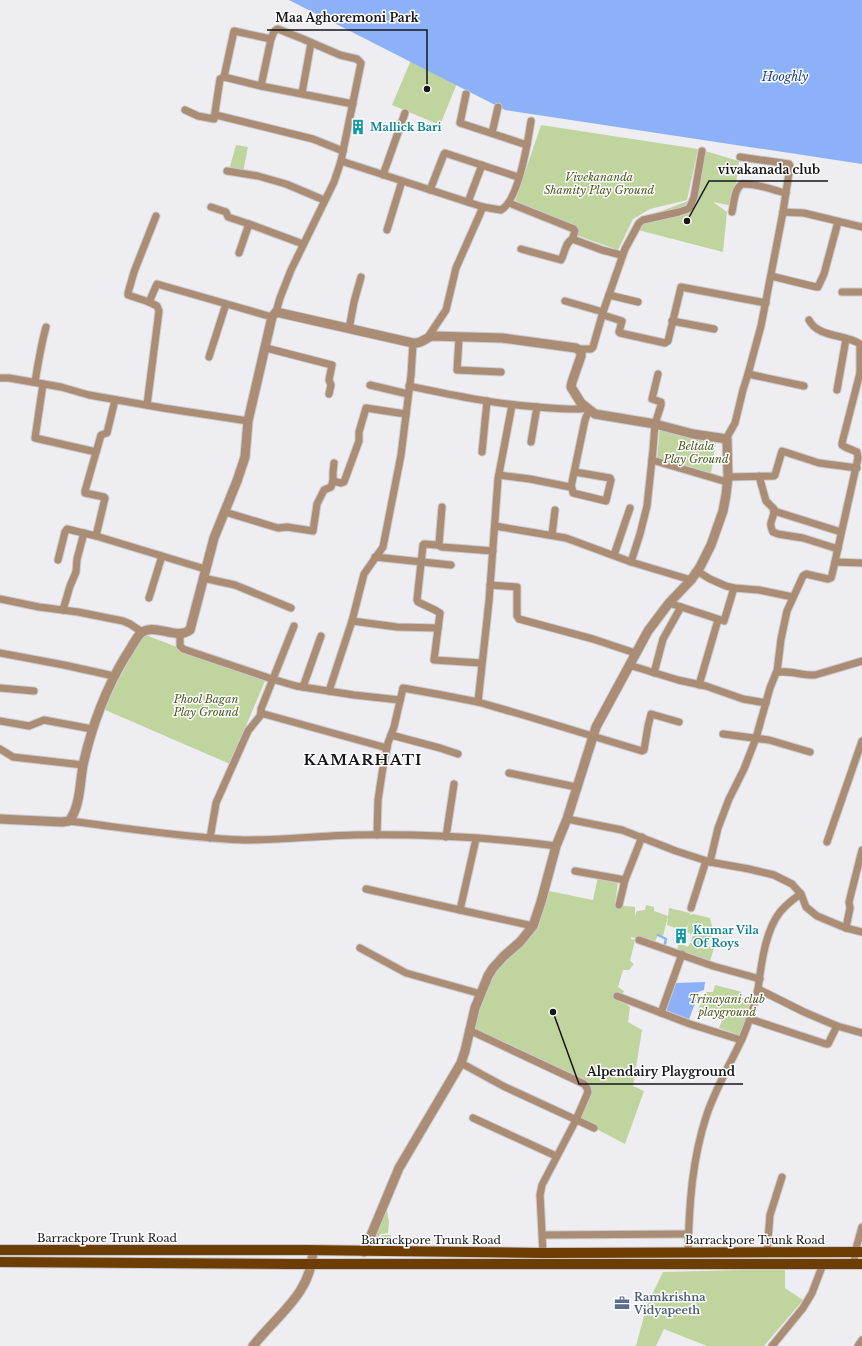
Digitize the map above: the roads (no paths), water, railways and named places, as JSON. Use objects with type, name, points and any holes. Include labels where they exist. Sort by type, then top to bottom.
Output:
[{"type":"main road","name":"Barrackpore Trunk Road","points":[[0,1250],[542,1253],[859,1252]]},
{"type":"main road","points":[[632,1253],[632,1264]]},
{"type":"main road","points":[[0,1262],[313,1264],[858,1264]]},
{"type":"street","points":[[69,821],[74,813],[83,765],[97,712],[114,676],[133,644],[142,632],[152,630],[180,633],[187,632],[191,627],[214,538],[245,457],[248,421],[274,314],[303,244],[334,182],[343,151],[361,61],[340,55],[278,30],[274,31],[271,39],[262,86]]},
{"type":"street","points":[[185,110],[198,116],[214,119],[216,115],[220,79],[224,77],[234,31],[271,39]]},
{"type":"street","points":[[302,93],[311,43]]},
{"type":"street","points":[[224,77],[353,104]]},
{"type":"street","points":[[466,94],[459,122],[527,145]]},
{"type":"street","points":[[492,134],[498,107]]},
{"type":"street","points":[[383,175],[406,113]]},
{"type":"street","points":[[216,115],[313,139],[343,151]]},
{"type":"street","points":[[340,161],[483,207],[499,210],[504,208],[509,203],[522,167],[531,122]]},
{"type":"street","points":[[149,302],[157,284],[226,304],[413,343],[420,343],[432,336],[459,338],[502,338],[578,349],[591,349],[593,347],[622,255],[641,221],[686,210],[690,207],[694,197],[702,151]]},
{"type":"street","points":[[430,190],[444,153],[518,178]]},
{"type":"street","points":[[364,1252],[399,1168],[461,1063],[480,994],[493,968],[520,942],[533,926],[556,846],[567,819],[592,735],[603,712],[648,631],[669,603],[698,571],[718,528],[724,506],[727,480],[728,442],[726,439],[735,423],[761,326],[783,212],[790,166],[789,164],[740,157]]},
{"type":"street","points":[[468,202],[482,165]]},
{"type":"street","points":[[227,171],[258,176],[286,184],[324,200]]},
{"type":"street","points":[[387,230],[402,181]]},
{"type":"street","points":[[732,212],[736,193],[739,186],[742,184],[764,186],[786,193]]},
{"type":"street","points":[[509,203],[574,229],[573,239]]},
{"type":"street","points":[[211,206],[226,212],[228,217],[303,244]]},
{"type":"street","points":[[428,338],[446,310],[456,268],[483,207]]},
{"type":"street","points":[[783,212],[804,213],[862,227]]},
{"type":"street","points":[[147,406],[159,311],[157,306],[128,294],[134,272],[156,216]]},
{"type":"street","points":[[771,276],[818,287],[824,274],[838,222]]},
{"type":"street","points":[[239,253],[249,224]]},
{"type":"street","points":[[573,239],[602,250],[622,255]]},
{"type":"street","points":[[521,249],[561,260],[567,243],[573,239]]},
{"type":"street","points":[[349,329],[354,302],[361,278]]},
{"type":"street","points":[[565,301],[603,313],[622,321],[620,333],[665,343],[668,341],[679,289],[682,287],[766,303]]},
{"type":"street","points":[[842,292],[862,292]]},
{"type":"street","points":[[609,295],[638,302]]},
{"type":"street","points":[[209,357],[226,304]]},
{"type":"street","points":[[691,908],[708,862],[728,799],[744,769],[756,738],[777,672],[781,639],[787,611],[803,575],[806,574],[830,578],[832,575],[857,468],[859,452],[845,448],[842,443],[861,372],[860,344],[824,332],[809,320]]},
{"type":"street","points":[[672,321],[714,329]]},
{"type":"street","points":[[35,382],[46,327]]},
{"type":"street","points":[[459,338],[457,370],[501,372]]},
{"type":"street","points":[[838,390],[846,339]]},
{"type":"street","points":[[329,691],[352,621],[364,574],[383,547],[401,455],[413,343]]},
{"type":"street","points":[[266,348],[332,365],[329,380],[330,394]]},
{"type":"street","points":[[578,349],[581,352],[581,356],[571,385],[572,389],[579,400],[595,414],[655,424],[693,434],[726,439]]},
{"type":"street","points":[[631,562],[640,534],[646,506],[655,424],[661,405],[661,402],[652,399],[658,374]]},
{"type":"street","points":[[748,374],[804,386]]},
{"type":"street","points":[[0,378],[35,382],[61,387],[89,395],[147,406],[248,421]]},
{"type":"street","points":[[43,384],[35,438],[96,452]]},
{"type":"street","points":[[370,384],[512,405],[575,410],[588,409]]},
{"type":"street","points":[[96,536],[105,498],[85,492],[102,435],[107,433],[115,400]]},
{"type":"street","points":[[482,452],[487,401]]},
{"type":"street","points":[[478,702],[499,475],[512,405]]},
{"type":"street","points":[[531,442],[537,407]]},
{"type":"street","points":[[333,481],[344,482],[359,441],[359,429],[366,408],[406,414]]},
{"type":"street","points":[[575,472],[610,478],[611,480],[606,500],[573,493],[572,487],[585,420],[588,409]]},
{"type":"street","points":[[652,460],[727,480],[774,475],[782,451],[819,463],[857,468]]},
{"type":"street","points":[[225,512],[278,528],[286,527],[312,532],[314,530],[317,504],[324,490],[331,487],[333,481],[332,472],[334,463]]},
{"type":"street","points":[[499,475],[572,487]]},
{"type":"street","points":[[759,476],[766,501],[774,511],[841,532]]},
{"type":"street","points":[[438,545],[442,507]]},
{"type":"street","points":[[614,555],[630,508]]},
{"type":"street","points":[[552,535],[555,510]]},
{"type":"street","points":[[774,511],[770,523],[772,530],[775,533],[803,538],[838,549]]},
{"type":"street","points":[[495,526],[566,538],[631,562],[691,580]]},
{"type":"street","points":[[58,560],[66,530],[84,533],[162,556],[291,608]]},
{"type":"street","points":[[63,610],[76,572],[77,559],[84,533]]},
{"type":"street","points":[[481,663],[435,661],[434,658],[440,619],[438,612],[416,600],[423,544],[493,551]]},
{"type":"street","points":[[149,598],[162,556]]},
{"type":"street","points":[[375,557],[451,565]]},
{"type":"street","points":[[835,562],[862,563]]},
{"type":"street","points":[[698,571],[716,582],[734,588],[759,590],[793,597]]},
{"type":"street","points":[[490,585],[517,587],[517,616],[519,620],[593,639],[635,653]]},
{"type":"street","points":[[669,603],[722,621],[725,620],[734,588]]},
{"type":"street","points":[[0,599],[123,621],[142,632]]},
{"type":"street","points":[[654,673],[663,639],[681,607]]},
{"type":"street","points":[[699,685],[718,620]]},
{"type":"street","points":[[352,621],[397,628],[438,628]]},
{"type":"street","points":[[210,838],[216,803],[248,730],[260,716],[261,709],[272,679],[294,626]]},
{"type":"street","points":[[180,633],[180,646],[183,649],[272,679],[303,687],[400,700]]},
{"type":"street","points":[[303,687],[321,636]]},
{"type":"street","points":[[0,653],[114,676]]},
{"type":"street","points":[[777,672],[815,675],[862,661]]},
{"type":"street","points":[[629,665],[743,699],[766,703]]},
{"type":"street","points":[[0,688],[34,691]]},
{"type":"street","points":[[377,835],[378,800],[387,748],[394,727],[402,690],[404,688],[478,702],[643,751],[651,714],[679,722]]},
{"type":"street","points":[[261,712],[387,748]]},
{"type":"street","points":[[0,721],[30,726],[44,720],[92,728]]},
{"type":"street","points":[[724,734],[778,742],[810,752]]},
{"type":"street","points":[[391,735],[458,754]]},
{"type":"street","points":[[827,842],[862,741]]},
{"type":"street","points":[[0,749],[13,757],[83,765]]},
{"type":"street","points":[[509,773],[576,787]]},
{"type":"street","points":[[446,837],[454,784]]},
{"type":"street","points":[[0,818],[62,822],[69,821],[210,838],[260,840],[408,835],[520,841],[556,846]]},
{"type":"street","points":[[567,819],[622,830],[708,862],[774,875],[792,884],[801,894],[806,907],[817,916],[846,928],[862,932]]},
{"type":"street","points":[[619,905],[625,880],[642,837]]},
{"type":"street","points":[[460,910],[476,839]]},
{"type":"street","points":[[846,928],[850,908],[849,902],[862,850]]},
{"type":"street","points":[[575,871],[625,880]]},
{"type":"street","points":[[366,889],[533,926]]},
{"type":"street","points":[[688,1253],[693,1171],[699,1140],[707,1113],[750,1019],[758,990],[767,941],[775,921],[779,913],[786,905],[801,894]]},
{"type":"street","points":[[639,940],[720,968],[760,979]]},
{"type":"street","points":[[360,948],[410,974],[480,994]]},
{"type":"street","points":[[661,1013],[682,954]]},
{"type":"street","points":[[758,990],[837,1026],[862,1033]]},
{"type":"street","points":[[617,996],[690,1024],[741,1040]]},
{"type":"street","points":[[750,1019],[826,1044],[830,1041],[837,1026]]},
{"type":"street","points":[[469,1030],[586,1086],[587,1088],[588,1092],[576,1120],[556,1156],[541,1189],[542,1253]]},
{"type":"street","points":[[461,1063],[503,1086],[594,1128]]},
{"type":"street","points":[[473,1118],[556,1156]]},
{"type":"street","points":[[767,1252],[770,1215],[782,1177]]},
{"type":"street","points":[[858,1264],[862,1227]]},
{"type":"street","points":[[542,1235],[688,1234]]},
{"type":"street","points":[[252,1346],[300,1292],[313,1264],[313,1251]]},
{"type":"street","points":[[772,1346],[803,1308],[814,1288],[823,1264]]},
{"type":"street","points":[[858,1346],[862,1340]]},
{"type":"water","name":"Hooghly","points":[[289,0],[862,0],[862,164],[505,110]]},
{"type":"water","points":[[705,982],[704,990],[698,992],[688,1022],[664,1012],[675,983]]},
{"type":"waterway","points":[[658,935],[666,939],[664,948]]},
{"type":"place","name":"Maa Aghoremoni Park","points":[[427,89]]},
{"type":"place","name":"Mallick Bari","points":[[358,127]]},
{"type":"place","name":"vivakanada club","points":[[687,221]]},
{"type":"place","name":"Kumar Vila Of Roys","points":[[681,936]]},
{"type":"place","name":"Alpendairy Playground","points":[[553,1012]]},
{"type":"place","name":"Ramkrishna Vidyapeeth","points":[[622,1303]]},
{"type":"district","name":"KAMARHATI","points":[[363,759]]},
{"type":"park label","name":"Vivekananda Shamity Play Ground","points":[[599,183]]},
{"type":"park label","name":"Beltala Play Ground","points":[[696,452]]},
{"type":"park label","name":"Phool Bagan Play Ground","points":[[206,705]]},
{"type":"park label","name":"Trinayani club playground","points":[[727,1005]]}]
